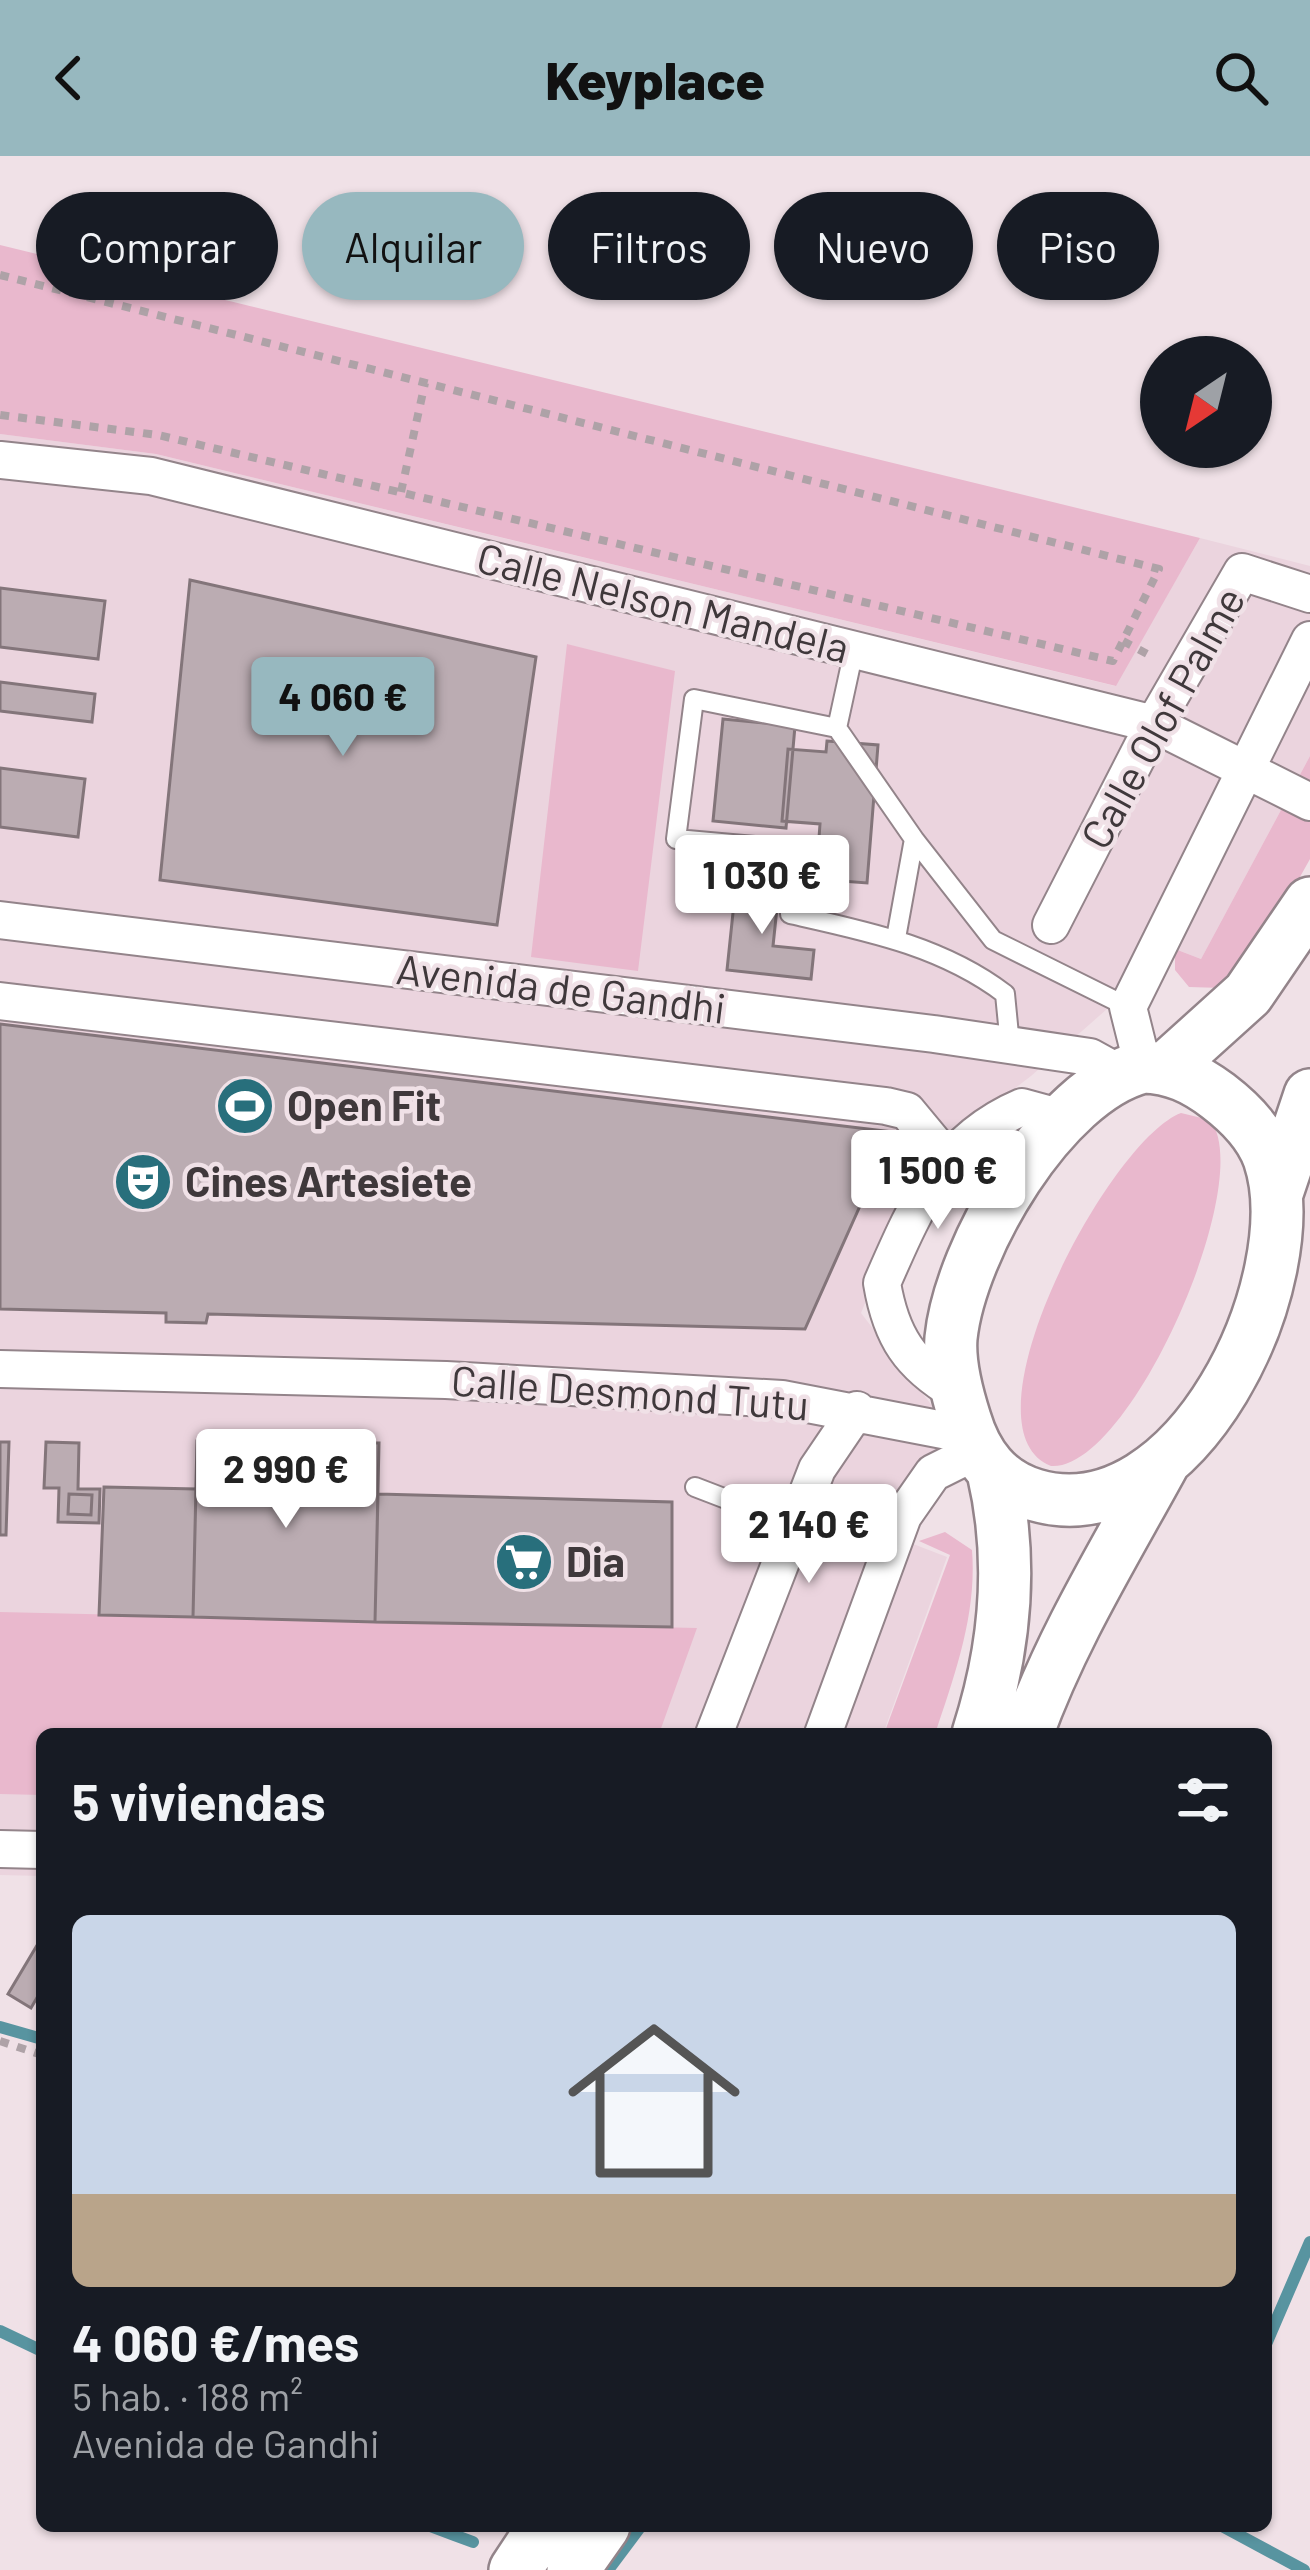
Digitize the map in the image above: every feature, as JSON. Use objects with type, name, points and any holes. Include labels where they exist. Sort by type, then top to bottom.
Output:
[{"type":"street","name":"Calle Nelson Mandela","points":[[0,460],[151,476],[1154,724],[1310,802]]},
{"type":"street","name":"Calle Olof Palme","points":[[1051,925],[1154,724],[1242,572],[1310,594]]},
{"type":"street","points":[[1143,1069],[1128,1007],[1310,640]]},
{"type":"street","points":[[980,1728],[995,1679],[1006,1581],[1005,1537],[951,1340],[987,1226],[1066,1119],[1248,994],[1310,903]]},
{"type":"street","name":"Avenida de Gandhi","points":[[0,920],[1010,1045],[1143,1069]]},
{"type":"street","name":"Avenida de Gandhi","points":[[0,1001],[886,1106],[908,1111],[946,1158]]},
{"type":"street","points":[[1143,1069],[1207,1088],[1244,1119],[1270,1159],[1276,1193]]},
{"type":"street","points":[[1029,1728],[1048,1675],[1095,1580],[1166,1460],[1210,1412],[1243,1360],[1264,1302],[1276,1193],[1310,1095]]},
{"type":"street","points":[[1066,1119],[1022,1108],[971,1134],[946,1158],[912,1215],[882,1283],[898,1341],[1016,1489],[1073,1499],[1129,1486],[1166,1460]]},
{"type":"street","name":"Calle Desmond Tutu","points":[[0,1369],[446,1380],[782,1400],[974,1437]]},
{"type":"street","points":[[716,1728],[817,1469],[857,1411]]},
{"type":"street","points":[[825,1728],[903,1516],[933,1473],[974,1437]]},
{"type":"street","points":[[0,1849],[36,1850]]},
{"type":"street","points":[[515,2570],[540,2532]]},
{"type":"street","points":[[573,2570],[600,2532]]},
{"type":"lane","points":[[837,728],[854,650]]},
{"type":"lane","points":[[1010,1045],[1005,994],[976,972],[896,938],[790,914],[799,850],[676,839],[694,699],[837,728],[914,839],[993,940],[1128,1007]]},
{"type":"lane","points":[[896,938],[914,839]]},
{"type":"lane","points":[[695,1487],[794,1525]]},
{"type":"path","points":[[0,275],[1159,569],[1113,661],[158,435],[0,416]]},
{"type":"path","points":[[401,492],[425,383]]},
{"type":"path","points":[[0,2041],[36,2053]]},
{"type":"shaded area","points":[[0,245],[36,254],[36,300],[225,300],[1200,538],[1116,686],[156,454],[0,434]]},
{"type":"shaded area","points":[[0,434],[156,454],[1115,686],[1200,538],[1310,566],[1310,756],[1201,959],[1175,949],[1031,1076],[925,1157],[861,1313],[956,1437],[908,1542],[947,1557],[885,1728],[36,1728],[36,1876],[0,1875]]},
{"type":"shaded area","points":[[567,644],[675,671],[638,971],[531,957]]},
{"type":"shaded area","points":[[1310,756],[1310,859],[1268,934],[1222,988],[1189,987],[1175,970],[1175,949],[1201,959]]},
{"type":"shaded area","points":[[1181,1113],[1210,1120],[1220,1152],[1217,1200],[1202,1257],[1149,1375],[1116,1423],[1082,1455],[1051,1466],[1026,1441],[1021,1399],[1031,1345],[1053,1285],[1117,1174],[1151,1134]]},
{"type":"shaded area","points":[[945,1532],[972,1550],[968,1621],[937,1728],[886,1728],[950,1555],[919,1541]]},
{"type":"shaded area","points":[[0,1612],[697,1628],[661,1728],[36,1728],[36,1795],[0,1794]]},
{"type":"building","points":[[190,580],[536,657],[497,925],[160,880]]},
{"type":"building","points":[[0,588],[105,601],[98,659],[0,647]]},
{"type":"building","points":[[0,682],[95,694],[92,722],[0,711]]},
{"type":"building","points":[[723,719],[795,726],[786,828],[713,821]]},
{"type":"building","points":[[827,741],[878,745],[867,883],[816,879],[820,824],[782,821],[788,749],[826,752]]},
{"type":"building","points":[[0,768],[85,779],[78,837],[0,827]]},
{"type":"building","points":[[736,884],[779,889],[773,946],[814,950],[811,979],[727,970]]},
{"type":"building","points":[[0,1024],[893,1132],[805,1329],[208,1314],[206,1323],[166,1322],[166,1313],[0,1309]]},
{"type":"building","points":[[197,1441],[379,1443],[375,1622],[193,1617]]},
{"type":"building","points":[[0,1442],[9,1442],[6,1535],[0,1535]]},
{"type":"building","points":[[46,1442],[79,1443],[78,1489],[100,1489],[99,1523],[58,1522],[59,1488],[44,1488]]},
{"type":"building","points":[[104,1487],[196,1489],[193,1617],[99,1615]]},
{"type":"building","points":[[69,1494],[92,1495],[91,1515],[68,1514]]},
{"type":"building","name":"Dia","points":[[378,1494],[672,1502],[672,1627],[375,1622]]},
{"type":"building","points":[[36,1947],[36,1999],[31,2008],[8,1994]]},
{"type":"waterway","points":[[0,2027],[36,2037]]},
{"type":"waterway","points":[[1272,2330],[1310,2242]]},
{"type":"waterway","points":[[0,2331],[36,2348]]},
{"type":"waterway","points":[[446,2532],[473,2542]]},
{"type":"waterway","points":[[608,2570],[636,2532]]},
{"type":"waterway","points":[[1233,2532],[1304,2570]]},
{"type":"place","name":"Open Fit","points":[[245,1106]]},
{"type":"place","name":"Cines Artesiete","points":[[143,1182]]},
{"type":"place","name":"Dia","points":[[524,1562]]}]
